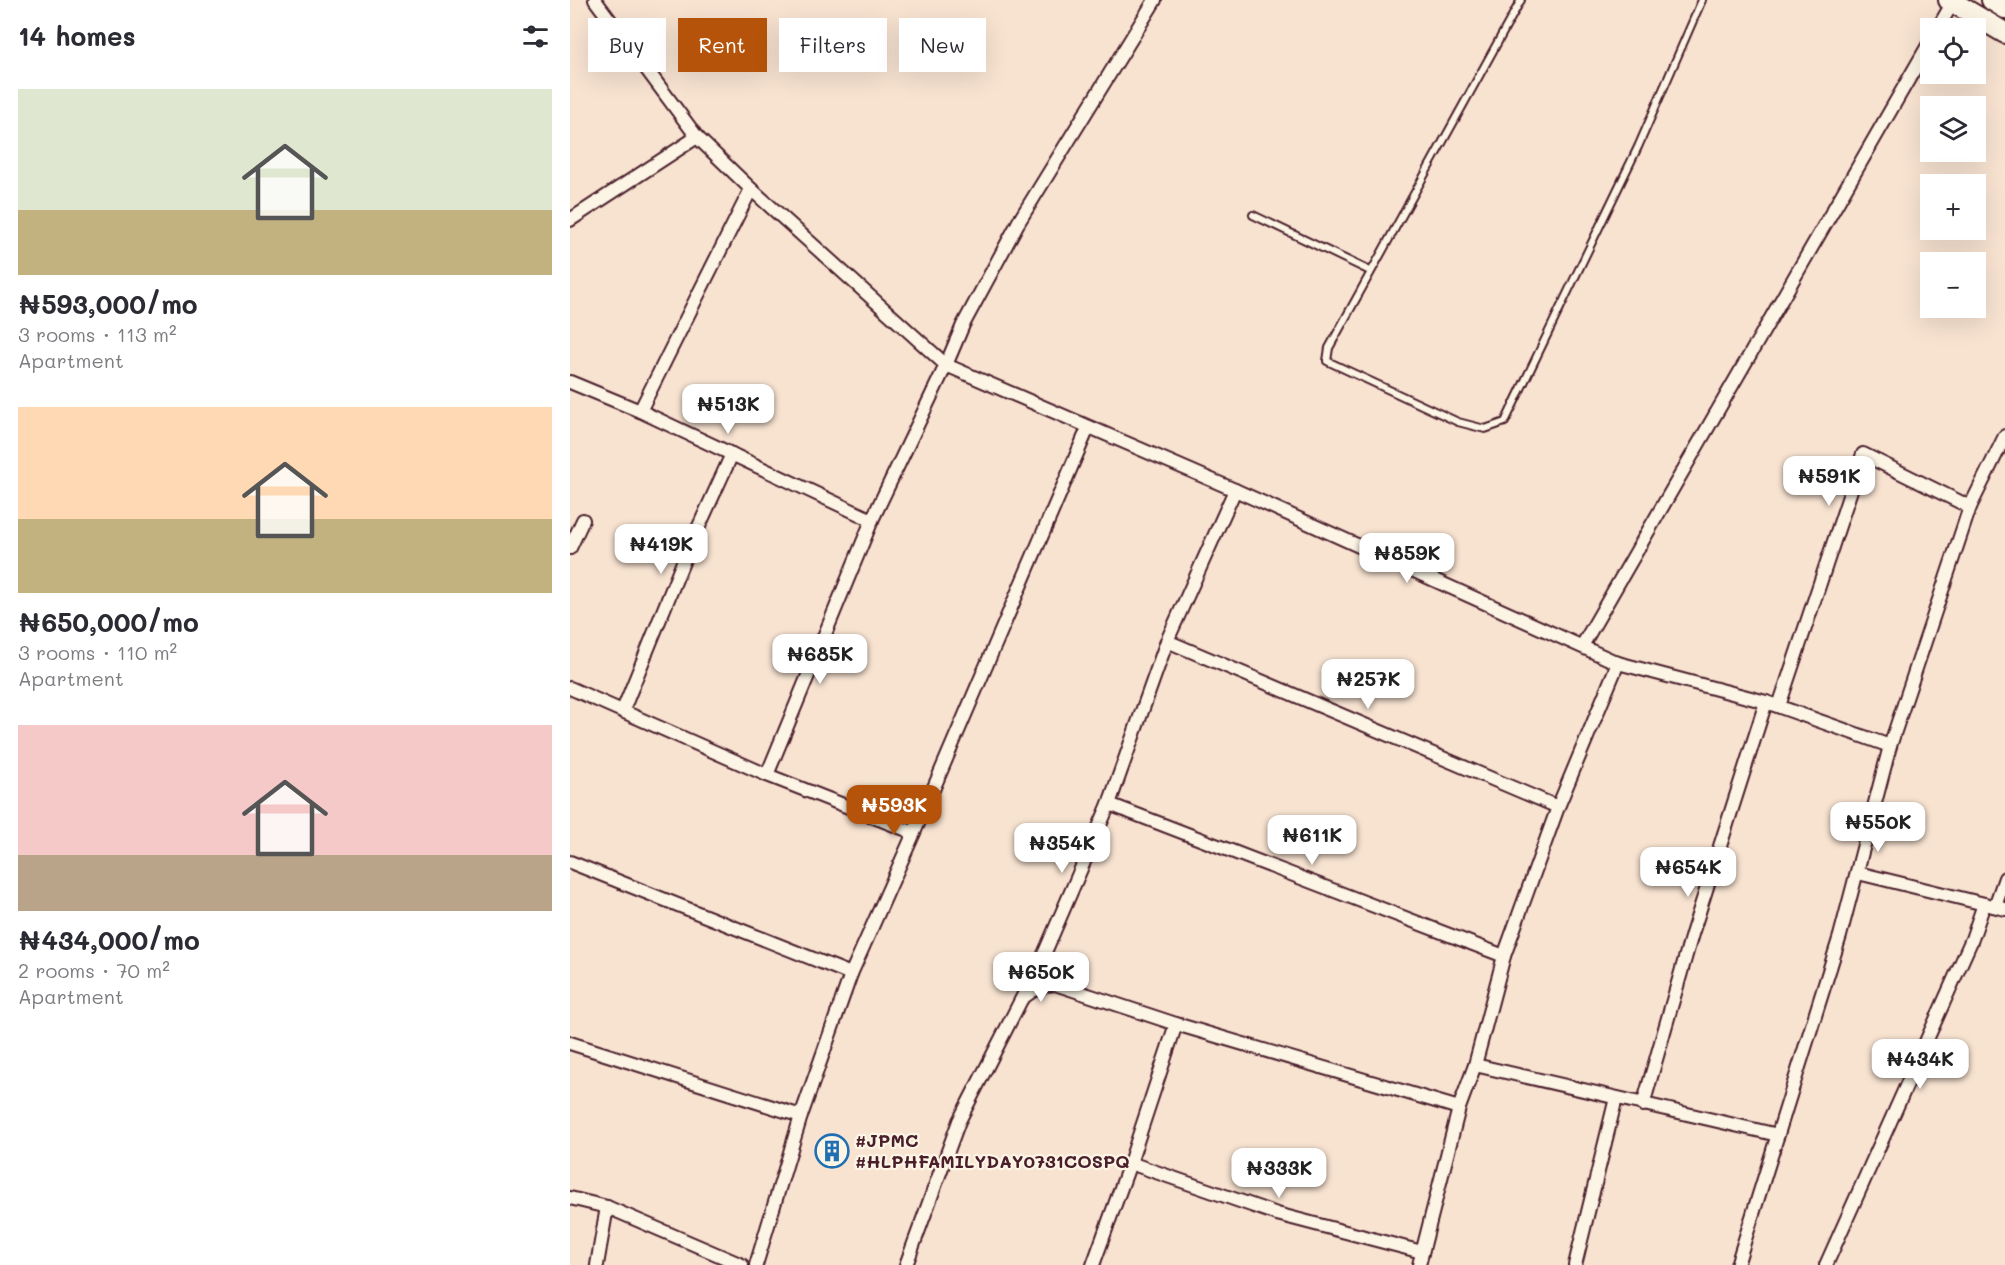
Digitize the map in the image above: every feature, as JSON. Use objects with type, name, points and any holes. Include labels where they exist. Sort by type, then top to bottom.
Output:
[{"type":"main road","points":[[1992,0],[2005,8]]},
{"type":"main road","points":[[1951,1],[2005,33]]},
{"type":"street","points":[[595,0],[697,137],[751,189],[946,365],[1235,490],[1618,663],[1766,702],[1890,746]]},
{"type":"street","points":[[766,775],[872,520],[963,325],[1018,223],[1155,0]]},
{"type":"street","points":[[1943,18],[1951,1]]},
{"type":"street","points":[[1582,646],[1920,59]]},
{"type":"street","points":[[570,220],[697,137]]},
{"type":"street","points":[[640,411],[751,189]]},
{"type":"street","points":[[570,382],[732,453],[872,520]]},
{"type":"street","points":[[756,1265],[801,1116],[851,974],[912,832],[929,800],[1088,428]]},
{"type":"street","points":[[1737,1265],[1821,1002],[1858,873],[1890,746],[1970,507],[2005,436]]},
{"type":"street","points":[[623,710],[685,556],[732,453]]},
{"type":"street","points":[[1779,706],[1863,454],[1970,507]]},
{"type":"street","points":[[906,1265],[959,1121],[1042,959],[1109,804],[1167,641],[1235,490]]},
{"type":"street","points":[[570,548],[583,520]]},
{"type":"street","points":[[1167,641],[1557,807]]},
{"type":"street","points":[[1419,1265],[1459,1108],[1474,1065],[1504,956],[1557,807],[1618,663]]},
{"type":"street","points":[[570,688],[766,775],[912,832]]},
{"type":"street","points":[[1643,1105],[1692,934],[1766,702]]},
{"type":"street","points":[[1109,804],[1504,956]]},
{"type":"street","points":[[570,862],[851,974]]},
{"type":"street","points":[[1858,873],[1995,906]]},
{"type":"street","points":[[1826,1265],[1972,939],[1995,906],[2005,878]]},
{"type":"street","points":[[1042,959],[1055,984]]},
{"type":"street","points":[[1019,1001],[1033,990],[1044,985],[1055,984],[1176,1024],[1459,1108]]},
{"type":"street","points":[[1093,1265],[1176,1024]]},
{"type":"street","points":[[570,1042],[801,1116]]},
{"type":"street","points":[[1474,1065],[1778,1135]]},
{"type":"street","points":[[1575,1265],[1616,1098]]},
{"type":"street","points":[[1130,1163],[1277,1214],[1422,1252]]},
{"type":"street","points":[[570,1198],[607,1207],[742,1265]]},
{"type":"street","points":[[597,1265],[607,1207]]},
{"type":"lane","points":[[1521,0],[1329,348],[1327,361],[1458,422],[1485,429],[1505,422],[1638,147],[1702,0]]},
{"type":"lane","points":[[1253,215],[1371,271]]},
{"type":"place","name":"#JPMC #HLPHFAMILYDAY0731COSPQ","points":[[832,1151]]}]
